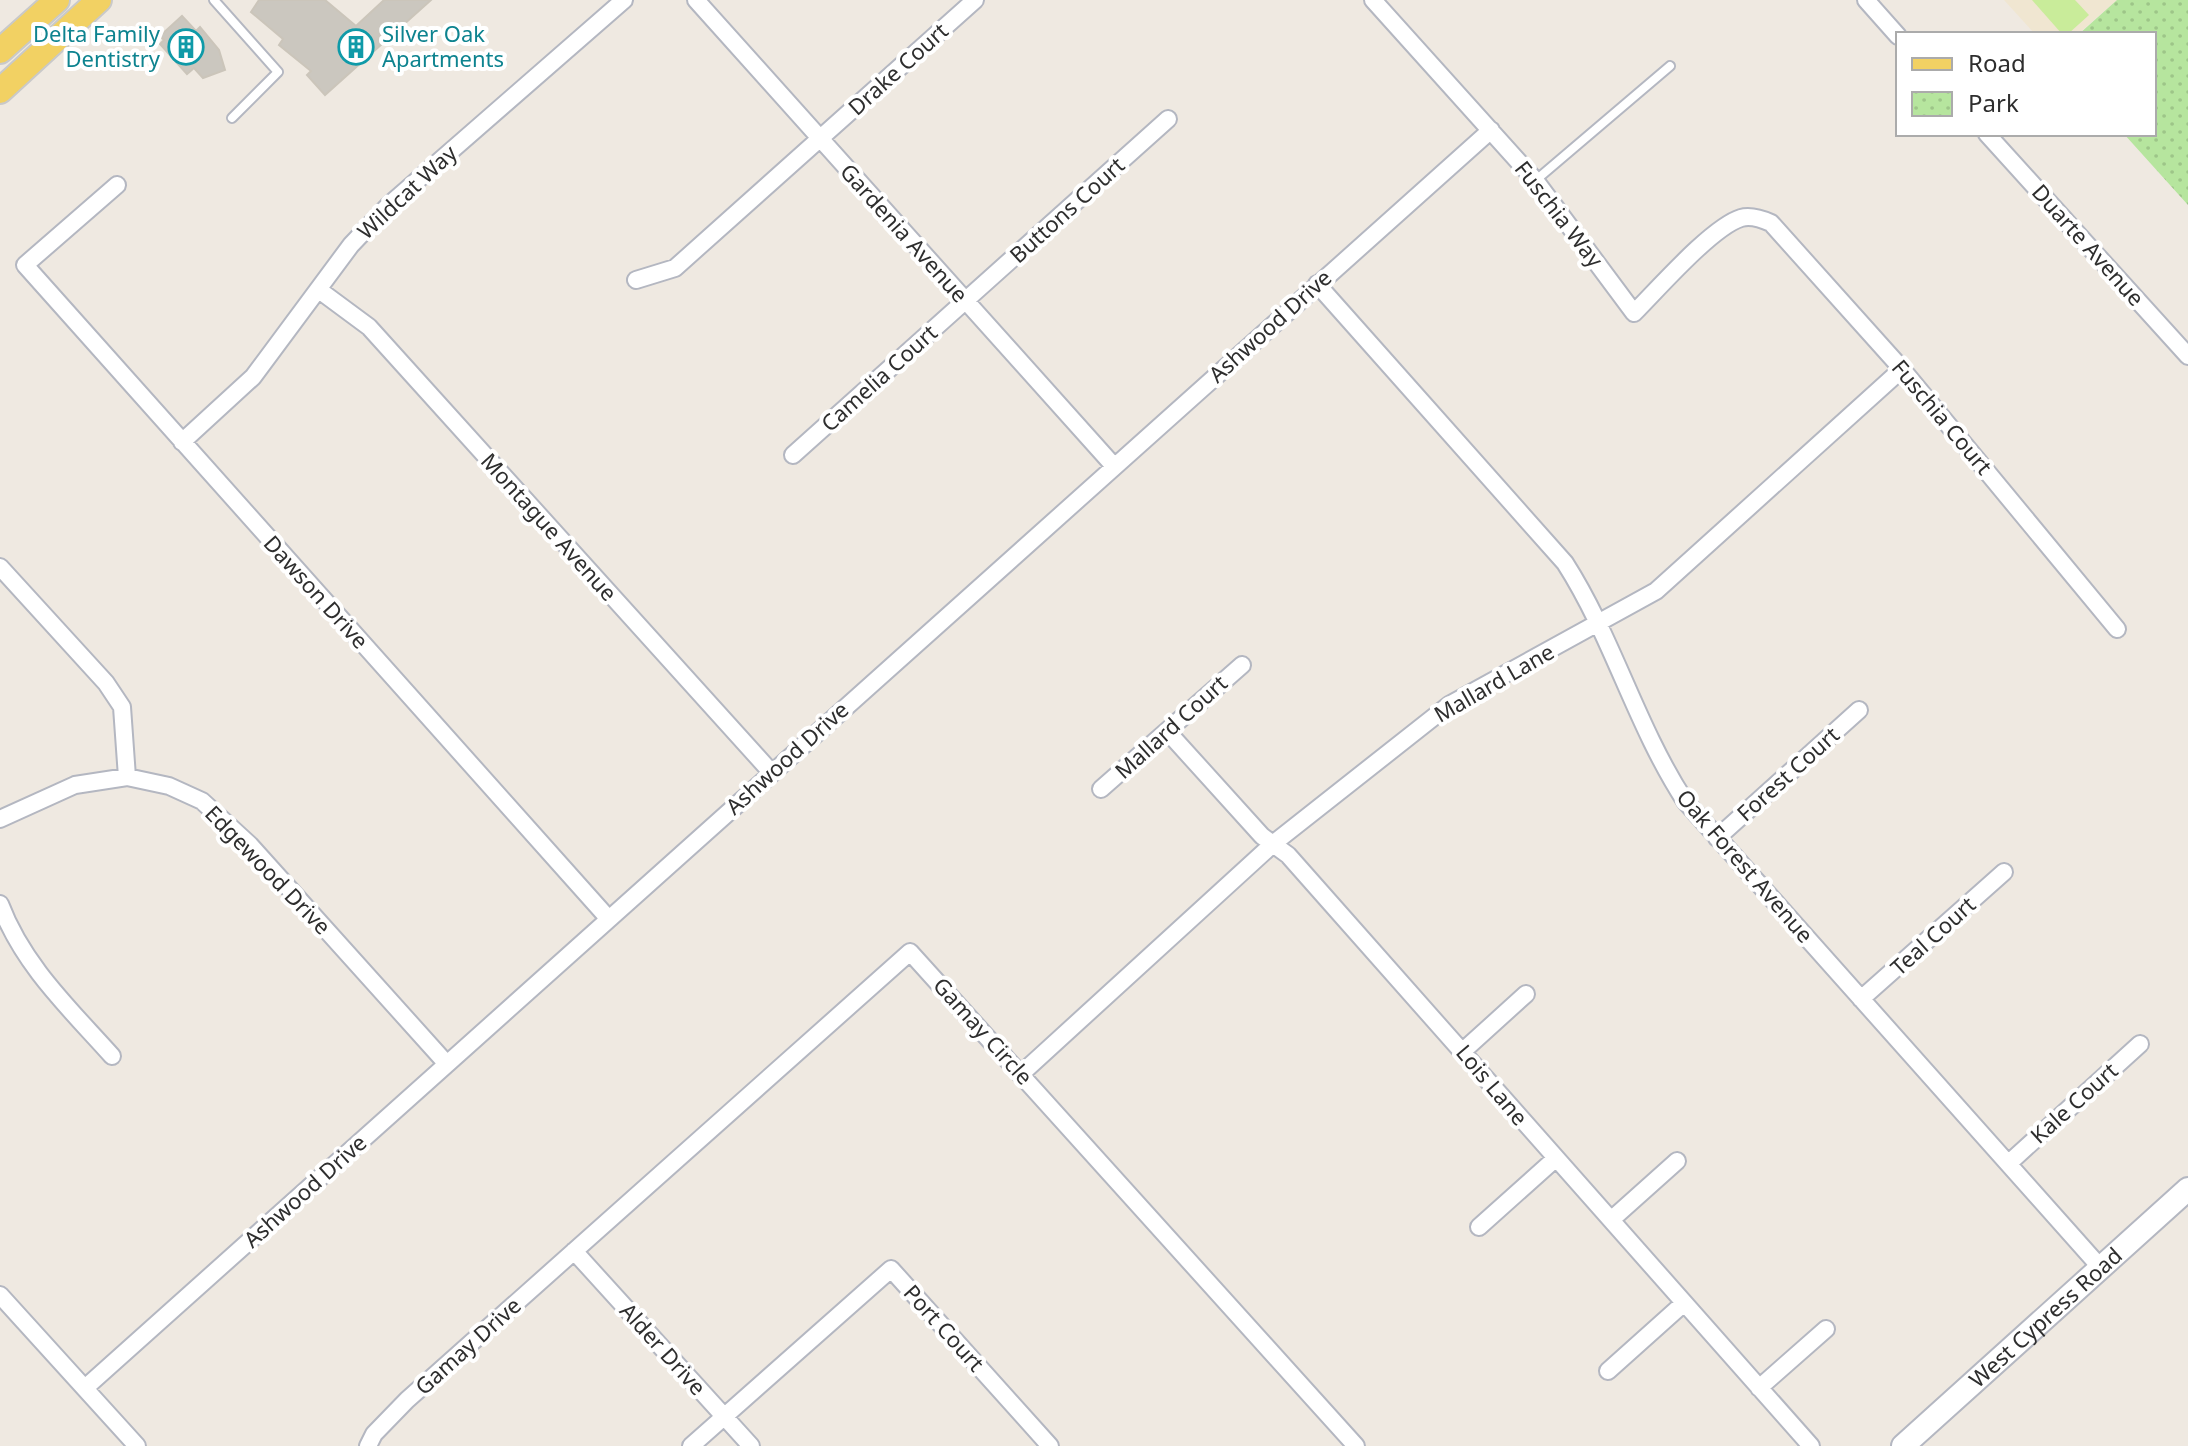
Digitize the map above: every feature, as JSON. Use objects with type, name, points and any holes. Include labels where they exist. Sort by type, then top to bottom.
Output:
[{"type":"main road","points":[[0,51],[57,0]]},
{"type":"main road","points":[[0,91],[99,0]]},
{"type":"street","name":"Wildcat Way","points":[[182,442],[253,377],[351,245],[389,205],[624,0]]},
{"type":"street","name":"Gardenia Avenue","points":[[696,0],[1113,465]]},
{"type":"street","name":"Drake Court","points":[[636,280],[675,268],[975,0]]},
{"type":"street","name":"Fuschia Way","points":[[1373,0],[1535,180],[1634,313],[1721,228],[1742,218],[1757,217]]},
{"type":"street","points":[[1866,0],[1896,34]]},
{"type":"street","name":"Buttons Court","points":[[965,302],[1168,119]]},
{"type":"street","name":"Ashwood Drive","points":[[85,1388],[1491,130]]},
{"type":"street","name":"Duarte Avenue","points":[[1989,136],[2188,356]]},
{"type":"street","name":"Dawson Drive","points":[[117,185],[25,265],[608,918]]},
{"type":"street","name":"Fuschia Court","points":[[1757,217],[1771,223],[1902,369],[2117,629]]},
{"type":"street","name":"Oak Forest Avenue","points":[[1317,284],[1551,545],[1583,591],[1672,782],[1717,838],[2101,1268]]},
{"type":"street","name":"Montague Avenue","points":[[319,290],[369,327],[771,772]]},
{"type":"street","name":"Camelia Court","points":[[793,455],[965,302]]},
{"type":"street","name":"Mallard Lane","points":[[1022,1073],[1274,843],[1449,705],[1656,591],[1902,369]]},
{"type":"street","points":[[0,567],[106,683],[122,707],[127,777]]},
{"type":"street","name":"Mallard Court","points":[[1101,789],[1242,665]]},
{"type":"street","name":"Forest Court","points":[[1717,838],[1859,710]]},
{"type":"street","name":"Lois Lane","points":[[1167,731],[1262,836],[1274,843],[1463,1051],[1811,1446]]},
{"type":"street","name":"Edgewood Drive","points":[[0,819],[75,785],[127,777],[169,786],[202,801],[250,845],[446,1063]]},
{"type":"street","name":"Teal Court","points":[[1861,999],[2004,872]]},
{"type":"street","points":[[0,904],[12,935],[35,970],[112,1056]]},
{"type":"street","name":"Gamay Circle","points":[[574,1251],[910,952],[1356,1446]]},
{"type":"street","points":[[1463,1051],[1526,994]]},
{"type":"street","name":"Kale Court","points":[[2009,1163],[2140,1044]]},
{"type":"street","points":[[1479,1227],[1555,1159]]},
{"type":"street","points":[[1611,1220],[1677,1161]]},
{"type":"street","name":"West Cypress Road","points":[[1903,1446],[2188,1189]]},
{"type":"street","name":"Alder Drive","points":[[574,1251],[751,1446]]},
{"type":"street","name":"Gamay Drive","points":[[368,1446],[374,1434],[407,1400],[574,1251]]},
{"type":"street","name":"Port Court","points":[[725,1417],[891,1269],[1050,1446]]},
{"type":"street","points":[[0,1295],[137,1446]]},
{"type":"street","points":[[1608,1371],[1684,1303]]},
{"type":"street","points":[[1759,1388],[1826,1329]]},
{"type":"street","points":[[691,1446],[725,1417]]},
{"type":"lane","points":[[214,0],[278,72],[232,118]]},
{"type":"lane","points":[[1535,180],[1670,66]]},
{"type":"shaded area","points":[[2004,0],[2117,0],[2080,32],[2033,32]]},
{"type":"green space","points":[[2032,0],[2075,0],[2089,15],[2070,32],[2060,32]]},
{"type":"green space","points":[[2117,0],[2188,0],[2188,205],[2126,136],[2156,136],[2156,32],[2081,32]]},
{"type":"building","name":"Silver Oak Apartments","points":[[259,0],[325,0],[356,26],[384,0],[431,0],[325,95],[307,75],[311,71],[279,45],[283,39],[251,12]]},
{"type":"building","name":"Delta Family Dentistry","points":[[182,16],[196,31],[200,27],[219,50],[225,70],[203,78],[194,68],[187,74],[160,44],[164,40],[160,36]]},
{"type":"place","name":"Delta Family Dentistry","points":[[186,47]]},
{"type":"place","name":"Silver Oak Apartments","points":[[356,47]]}]
